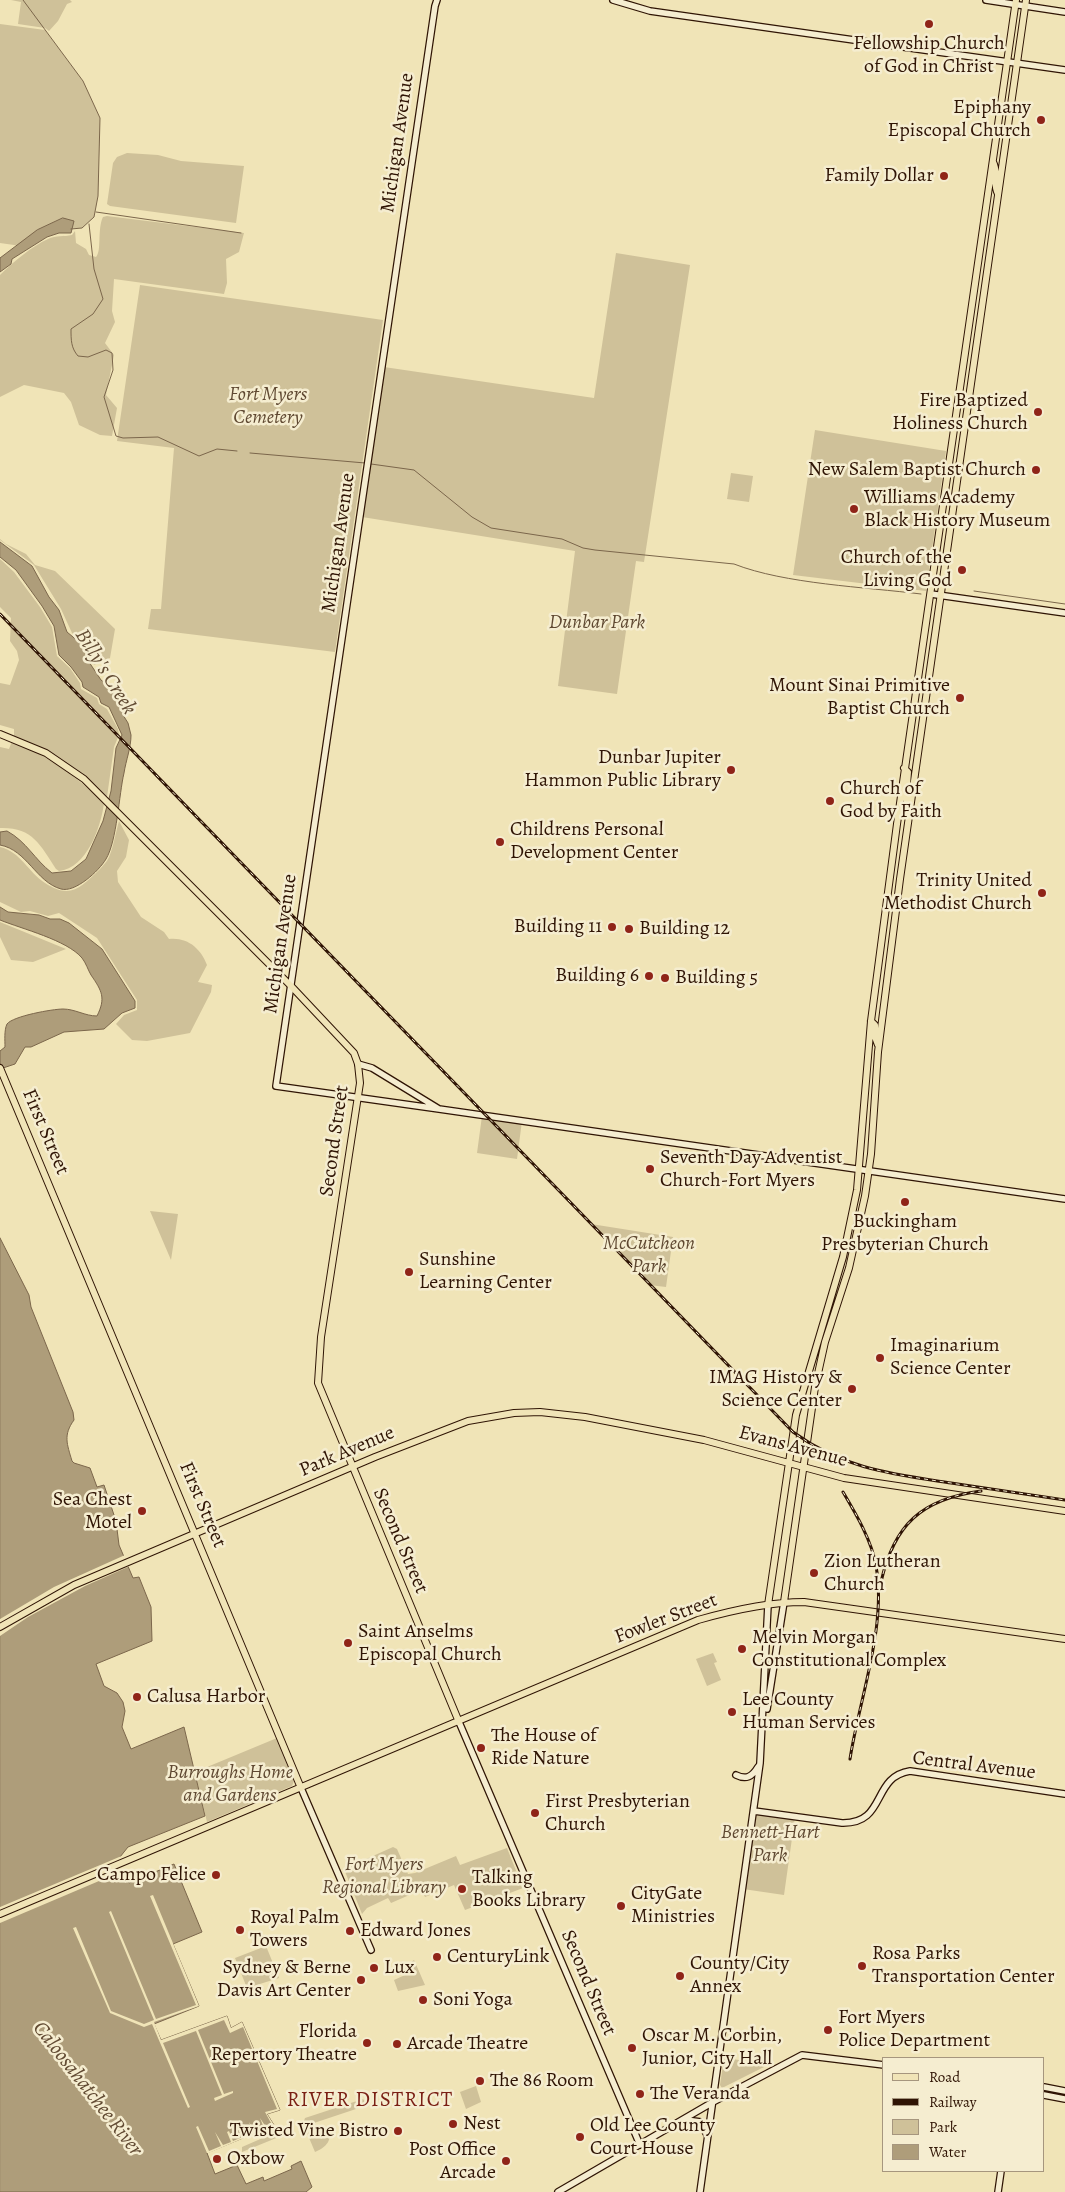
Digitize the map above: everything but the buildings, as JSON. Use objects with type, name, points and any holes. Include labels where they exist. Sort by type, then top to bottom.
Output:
[{"type":"main road","points":[[768,1605],[802,1390],[843,1256],[852,1214],[859,1168],[871,1021],[904,768],[966,353],[1015,2]]},
{"type":"main road","points":[[784,1602],[821,1359],[852,1260],[860,1228],[869,1169],[879,1046],[909,810],[1025,3]]},
{"type":"main road","points":[[995,149],[1003,163]]},
{"type":"main road","points":[[993,162],[997,168],[995,188],[998,194]]},
{"type":"main road","points":[[952,447],[960,458]]},
{"type":"main road","points":[[915,695],[924,706]]},
{"type":"main road","points":[[0,734],[24,743],[56,759],[102,796],[291,986],[349,1047],[358,1064]]},
{"type":"main road","points":[[904,768],[908,772],[906,798],[909,810]]},
{"type":"main road","points":[[878,977],[880,982],[878,1005],[883,1011]]},
{"type":"main road","points":[[871,1021],[876,1025],[875,1037],[879,1046]]},
{"type":"main road","name":"Second Street","points":[[358,1064],[360,1075],[358,1098],[317,1374],[322,1398],[459,1722]]},
{"type":"main road","name":"First Street","points":[[1,1071],[196,1533],[301,1788]]},
{"type":"main road","name":"Evans Avenue","points":[[514,1413],[540,1412],[585,1417],[704,1440],[844,1478],[1065,1510]]},
{"type":"main road","name":"Park Avenue","points":[[0,1627],[66,1588],[351,1468],[450,1427],[487,1416],[514,1413]]},
{"type":"main road","name":"Fowler Street","points":[[0,1914],[698,1620],[733,1610],[784,1602],[804,1602],[1065,1639]]},
{"type":"street","points":[[613,0],[650,11],[1065,70]]},
{"type":"street","points":[[986,0],[1025,3],[1065,12]]},
{"type":"street","name":"Michigan Avenue","points":[[358,1098],[276,1086],[435,2]]},
{"type":"street","points":[[931,594],[1065,613]]},
{"type":"street","points":[[358,1064],[372,1068],[439,1109]]},
{"type":"street","points":[[358,1098],[869,1169],[1065,1199]]},
{"type":"street","points":[[763,1726],[784,1602]]},
{"type":"street","points":[[700,2192],[760,1763],[768,1605]]},
{"type":"street","points":[[767,1627],[770,1635],[767,1674],[772,1680]]},
{"type":"street","name":"Second Street","points":[[459,1722],[640,2145]]},
{"type":"street","points":[[736,1775],[743,1778],[749,1777],[760,1763]]},
{"type":"street","name":"Central Avenue","points":[[754,1811],[842,1823],[860,1821],[873,1810],[888,1782],[898,1775],[910,1772],[1065,1794]]},
{"type":"street","name":"First Street","points":[[301,1788],[371,1950]]},
{"type":"street","points":[[558,2192],[568,2190],[713,2102],[802,2055],[882,2065]]},
{"type":"street","points":[[1045,2087],[1065,2091]]},
{"type":"street","points":[[1045,2095],[1065,2099]]},
{"type":"street","points":[[684,2120],[697,2120],[703,2123],[707,2139]]},
{"type":"street","points":[[998,2192],[1001,2172]]},
{"type":"green space","points":[[11,0],[70,0],[72,2],[67,4],[58,21],[49,31],[45,28],[18,24],[21,2]]},
{"type":"green space","points":[[0,24],[45,30],[83,81],[100,118],[98,196],[94,217],[82,228],[58,229],[28,247],[0,243]]},
{"type":"green space","points":[[127,153],[158,155],[181,161],[244,166],[236,223],[110,206],[107,204],[113,163],[117,157]]},
{"type":"green space","points":[[103,217],[244,233],[239,252],[226,259],[227,283],[224,294],[114,279],[112,311],[115,322],[105,343],[114,355],[106,395],[117,408],[112,436],[100,435],[79,425],[71,402],[64,393],[24,385],[0,397],[0,275],[35,246],[54,237],[72,235],[75,231],[76,243],[86,249],[89,255],[96,257],[99,250],[101,222]]},
{"type":"green space","name":"Dunbar Park","points":[[616,253],[690,265],[644,562],[636,561],[617,694],[558,686],[575,551],[362,517],[384,367],[594,398]]},
{"type":"green space","name":"Fort Myers Cemetery","points":[[140,285],[383,320],[335,652],[148,629],[151,609],[161,609],[174,448],[117,441]]},
{"type":"green space","points":[[815,430],[946,451],[926,591],[793,575]]},
{"type":"green space","points":[[731,473],[753,476],[749,502],[727,499]]},
{"type":"green space","points":[[0,540],[26,554],[35,565],[55,571],[115,629],[110,658],[94,665],[87,646],[72,633],[61,609],[34,565]]},
{"type":"green space","points":[[0,559],[14,572],[52,627],[57,656],[70,668],[80,683],[81,689],[97,698],[99,704],[107,709],[118,729],[119,735],[114,747],[107,797],[63,762],[40,748],[14,736],[14,729],[0,725],[0,683],[10,685],[19,660],[17,651],[10,641],[11,618],[0,607]]},
{"type":"green space","points":[[12,741],[61,768],[104,803],[100,823],[91,845],[85,854],[69,868],[59,871],[56,869],[40,845],[28,834],[11,828],[0,828],[0,747],[9,749]]},
{"type":"green space","points":[[119,821],[129,840],[126,857],[117,871],[118,882],[141,917],[164,932],[169,939],[182,940],[193,945],[207,965],[198,982],[212,985],[211,992],[190,1033],[147,1041],[132,1040],[116,1024],[124,1015],[137,1010],[137,1000],[97,938],[59,913],[48,916],[30,911],[21,912],[0,902],[0,847],[14,853],[45,883],[62,891],[69,891],[81,886],[107,860]]},
{"type":"green space","points":[[0,922],[66,949],[33,962],[11,960],[0,937]]},
{"type":"green space","points":[[482,1116],[522,1121],[517,1159],[477,1153]]},
{"type":"green space","points":[[150,1211],[178,1214],[171,1260]]},
{"type":"green space","name":"McCutcheon Park","points":[[591,1224],[673,1237],[666,1287],[649,1285]]},
{"type":"green space","points":[[713,1653],[717,1662],[714,1663],[721,1680],[707,1686],[696,1659]]},
{"type":"green space","name":"Burroughs Home and Gardens","points":[[277,1738],[294,1781],[292,1786],[207,1822],[195,1772]]},
{"type":"green space","name":"Bennett-Hart Park","points":[[754,1811],[795,1817],[784,1895],[743,1889]]},
{"type":"green space","name":"Fort Myers Regional Library","points":[[393,1847],[397,1849],[408,1874],[415,1873],[456,1856],[460,1865],[507,1848],[523,1888],[465,1910],[454,1885],[425,1897],[419,1887],[414,1888],[414,1893],[391,1903],[388,1898],[367,1908],[362,1914],[344,1869]]},
{"type":"green space","points":[[266,1946],[279,1978],[247,1988],[235,1958]]},
{"type":"green space","points":[[414,1960],[425,1985],[398,1991],[394,1980],[405,1975],[403,1968]]},
{"type":"green space","points":[[724,2058],[762,2063],[764,2067],[722,2088],[720,2085]]},
{"type":"green space","points":[[476,2086],[481,2102],[466,2109],[460,2092]]},
{"type":"green space","points":[[363,2099],[366,2103],[365,2106],[308,2125],[304,2121],[305,2118]]},
{"type":"green space","points":[[328,2126],[330,2135],[328,2142],[323,2148],[315,2152],[307,2133]]},
{"type":"green space","points":[[288,2127],[291,2132],[242,2152],[242,2147]]},
{"type":"water","points":[[63,218],[74,221],[71,233],[59,233],[47,237],[12,259],[11,264],[0,272],[0,258],[37,230]]},
{"type":"water","points":[[0,542],[32,566],[49,597],[59,610],[67,632],[85,647],[89,655],[89,662],[101,680],[119,694],[123,715],[128,723],[131,735],[110,851],[103,864],[92,875],[73,888],[61,889],[45,880],[25,859],[9,848],[0,845],[0,832],[7,831],[14,835],[52,873],[71,871],[86,859],[103,821],[111,791],[116,748],[122,735],[109,707],[101,703],[99,697],[83,687],[82,682],[71,667],[59,655],[54,626],[16,570],[0,557]]},
{"type":"water","points":[[0,907],[8,912],[39,915],[50,919],[60,919],[69,923],[102,949],[135,1001],[135,1008],[122,1013],[104,1029],[64,1032],[31,1047],[25,1047],[15,1064],[0,1069],[0,1051],[5,1047],[5,1029],[11,1021],[51,1010],[63,1009],[97,1016],[102,999],[100,990],[82,958],[55,940],[0,920]]},
{"type":"water","name":"Caloosahatchee River","points":[[0,1238],[29,1295],[31,1307],[73,1412],[74,1420],[67,1435],[72,1461],[90,1468],[97,1487],[104,1485],[116,1521],[119,1545],[133,1578],[139,1577],[151,1607],[152,1641],[96,1664],[104,1686],[117,1693],[123,1702],[125,1711],[122,1727],[131,1749],[184,1727],[205,1816],[128,1847],[120,1857],[122,1870],[129,1883],[174,1864],[202,1932],[173,1944],[199,2006],[154,2024],[161,2040],[227,2016],[231,2028],[242,2022],[280,2110],[267,2114],[274,2125],[207,2153],[215,2174],[237,2165],[246,2184],[263,2177],[264,2181],[292,2169],[291,2166],[301,2161],[312,2187],[306,2192],[0,2192]]},
{"type":"pier","points":[[125,1555],[130,1566],[85,1586],[28,1617],[0,1636],[0,1619],[54,1587]]},
{"type":"pier","points":[[124,1855],[125,1870],[0,1923],[0,1907]]},
{"type":"pier","points":[[153,1895],[199,2006],[154,2022],[161,2040],[227,2016],[231,2028],[242,2022],[280,2110],[267,2114],[274,2125],[209,2153],[207,2153],[196,2127],[198,2126],[209,2151],[221,2146],[215,2132],[223,2145],[231,2142],[227,2132],[229,2131],[233,2141],[242,2137],[238,2127],[240,2126],[244,2136],[253,2133],[249,2122],[255,2132],[264,2128],[260,2118],[266,2127],[270,2126],[271,2123],[265,2112],[277,2109],[243,2027],[230,2033],[224,2020],[198,2030],[224,2094],[233,2091],[233,2093],[215,2101],[214,2098],[222,2095],[196,2031],[163,2043],[190,2107],[188,2108],[152,2024],[144,2027],[110,2013],[73,1928],[76,1927],[111,2011],[144,2024],[154,2020],[109,1912],[111,1911],[156,2019],[196,2005],[150,1896]]},
{"type":"waterway","name":"Billy's Creek","points":[[23,0],[83,81],[100,118],[98,196],[94,217],[82,228],[71,229]]},
{"type":"waterway","points":[[96,212],[241,233]]},
{"type":"waterway","points":[[89,224],[94,269],[103,299],[93,314],[71,329],[71,340],[78,356],[88,357],[106,350],[112,353],[113,370],[104,397],[116,436],[123,438],[158,437],[199,456],[217,449],[237,451]]},
{"type":"waterway","points":[[250,453],[365,463]]},
{"type":"waterway","points":[[371,464],[414,470],[472,517],[491,528],[562,539],[583,548],[595,550],[734,564],[754,571],[801,580],[921,594]]},
{"type":"waterway","points":[[974,591],[1065,604]]},
{"type":"railway","points":[[0,614],[793,1432],[831,1454],[869,1468],[889,1473],[1065,1500]]},
{"type":"railway","points":[[881,1582],[894,1545],[913,1518],[926,1508],[942,1501],[981,1491]]},
{"type":"railway","points":[[843,1492],[858,1518],[871,1547],[876,1566],[878,1589],[878,1613],[871,1663],[850,1759]]},
{"type":"place","name":"Fellowship Church of God in Christ","points":[[929,24]]},
{"type":"place","name":"Epiphany Episcopal Church","points":[[1041,120]]},
{"type":"place","name":"Family Dollar","points":[[944,176]]},
{"type":"place","name":"Fire Baptized Holiness Church","points":[[1038,412]]},
{"type":"place","name":"New Salem Baptist Church","points":[[1036,470]]},
{"type":"place","name":"Williams Academy Black History Museum","points":[[854,509]]},
{"type":"place","name":"Church of the Living God","points":[[962,570]]},
{"type":"place","name":"Mount Sinai Primitive Baptist Church","points":[[960,698]]},
{"type":"place","name":"Dunbar Jupiter Hammon Public Library","points":[[731,770]]},
{"type":"place","name":"Church of God by Faith","points":[[830,801]]},
{"type":"place","name":"Childrens Personal Development Center","points":[[500,842]]},
{"type":"place","name":"Trinity United Methodist Church","points":[[1042,893]]},
{"type":"place","name":"Building 11","points":[[612,927]]},
{"type":"place","name":"Building 12","points":[[629,929]]},
{"type":"place","name":"Building 6","points":[[649,976]]},
{"type":"place","name":"Building 5","points":[[665,978]]},
{"type":"place","name":"Seventh Day Adventist Church-Fort Myers","points":[[650,1169]]},
{"type":"place","name":"Buckingham Presbyterian Church","points":[[905,1202]]},
{"type":"place","name":"Sunshine Learning Center","points":[[409,1272]]},
{"type":"place","name":"Imaginarium Science Center","points":[[880,1358]]},
{"type":"place","name":"IMAG History & Science Center","points":[[852,1389]]},
{"type":"place","name":"Sea Chest Motel","points":[[142,1511]]},
{"type":"place","name":"Zion Lutheran Church","points":[[814,1573]]},
{"type":"place","name":"Saint Anselms Episcopal Church","points":[[348,1643]]},
{"type":"place","name":"Melvin Morgan Constitutional Complex","points":[[742,1649]]},
{"type":"place","name":"Calusa Harbor","points":[[137,1697]]},
{"type":"place","name":"Lee County Human Services","points":[[732,1712]]},
{"type":"place","name":"The House of Ride Nature","points":[[481,1748]]},
{"type":"place","name":"First Presbyterian Church","points":[[535,1813]]},
{"type":"place","name":"Campo Felice","points":[[216,1875]]},
{"type":"place","name":"Talking Books Library","points":[[462,1889]]},
{"type":"place","name":"CityGate Ministries","points":[[621,1906]]},
{"type":"place","name":"Royal Palm Towers","points":[[240,1930]]},
{"type":"place","name":"Edward Jones","points":[[350,1931]]},
{"type":"place","name":"CenturyLink","points":[[437,1957]]},
{"type":"place","name":"Rosa Parks Transportation Center","points":[[862,1966]]},
{"type":"place","name":"Lux","points":[[374,1968]]},
{"type":"place","name":"County/City Annex","points":[[680,1976]]},
{"type":"place","name":"Sydney & Berne Davis Art Center","points":[[361,1980]]},
{"type":"place","name":"Soni Yoga","points":[[423,2000]]},
{"type":"place","name":"Fort Myers Police Department","points":[[828,2030]]},
{"type":"place","name":"Florida Repertory Theatre","points":[[367,2043]]},
{"type":"place","name":"Arcade Theatre","points":[[397,2044]]},
{"type":"place","name":"Oscar M. Corbin, Junior, City Hall","points":[[632,2048]]},
{"type":"place","name":"The 86 Room","points":[[480,2081]]},
{"type":"place","name":"The Veranda","points":[[640,2094]]},
{"type":"place","name":"Nest","points":[[453,2124]]},
{"type":"place","name":"Twisted Vine Bistro","points":[[398,2131]]},
{"type":"place","name":"Old Lee County Court House","points":[[580,2137]]},
{"type":"place","name":"Oxbow","points":[[217,2159]]},
{"type":"place","name":"Post Office Arcade","points":[[506,2161]]},
{"type":"district","name":"RIVER DISTRICT","points":[[370,2101]]}]
